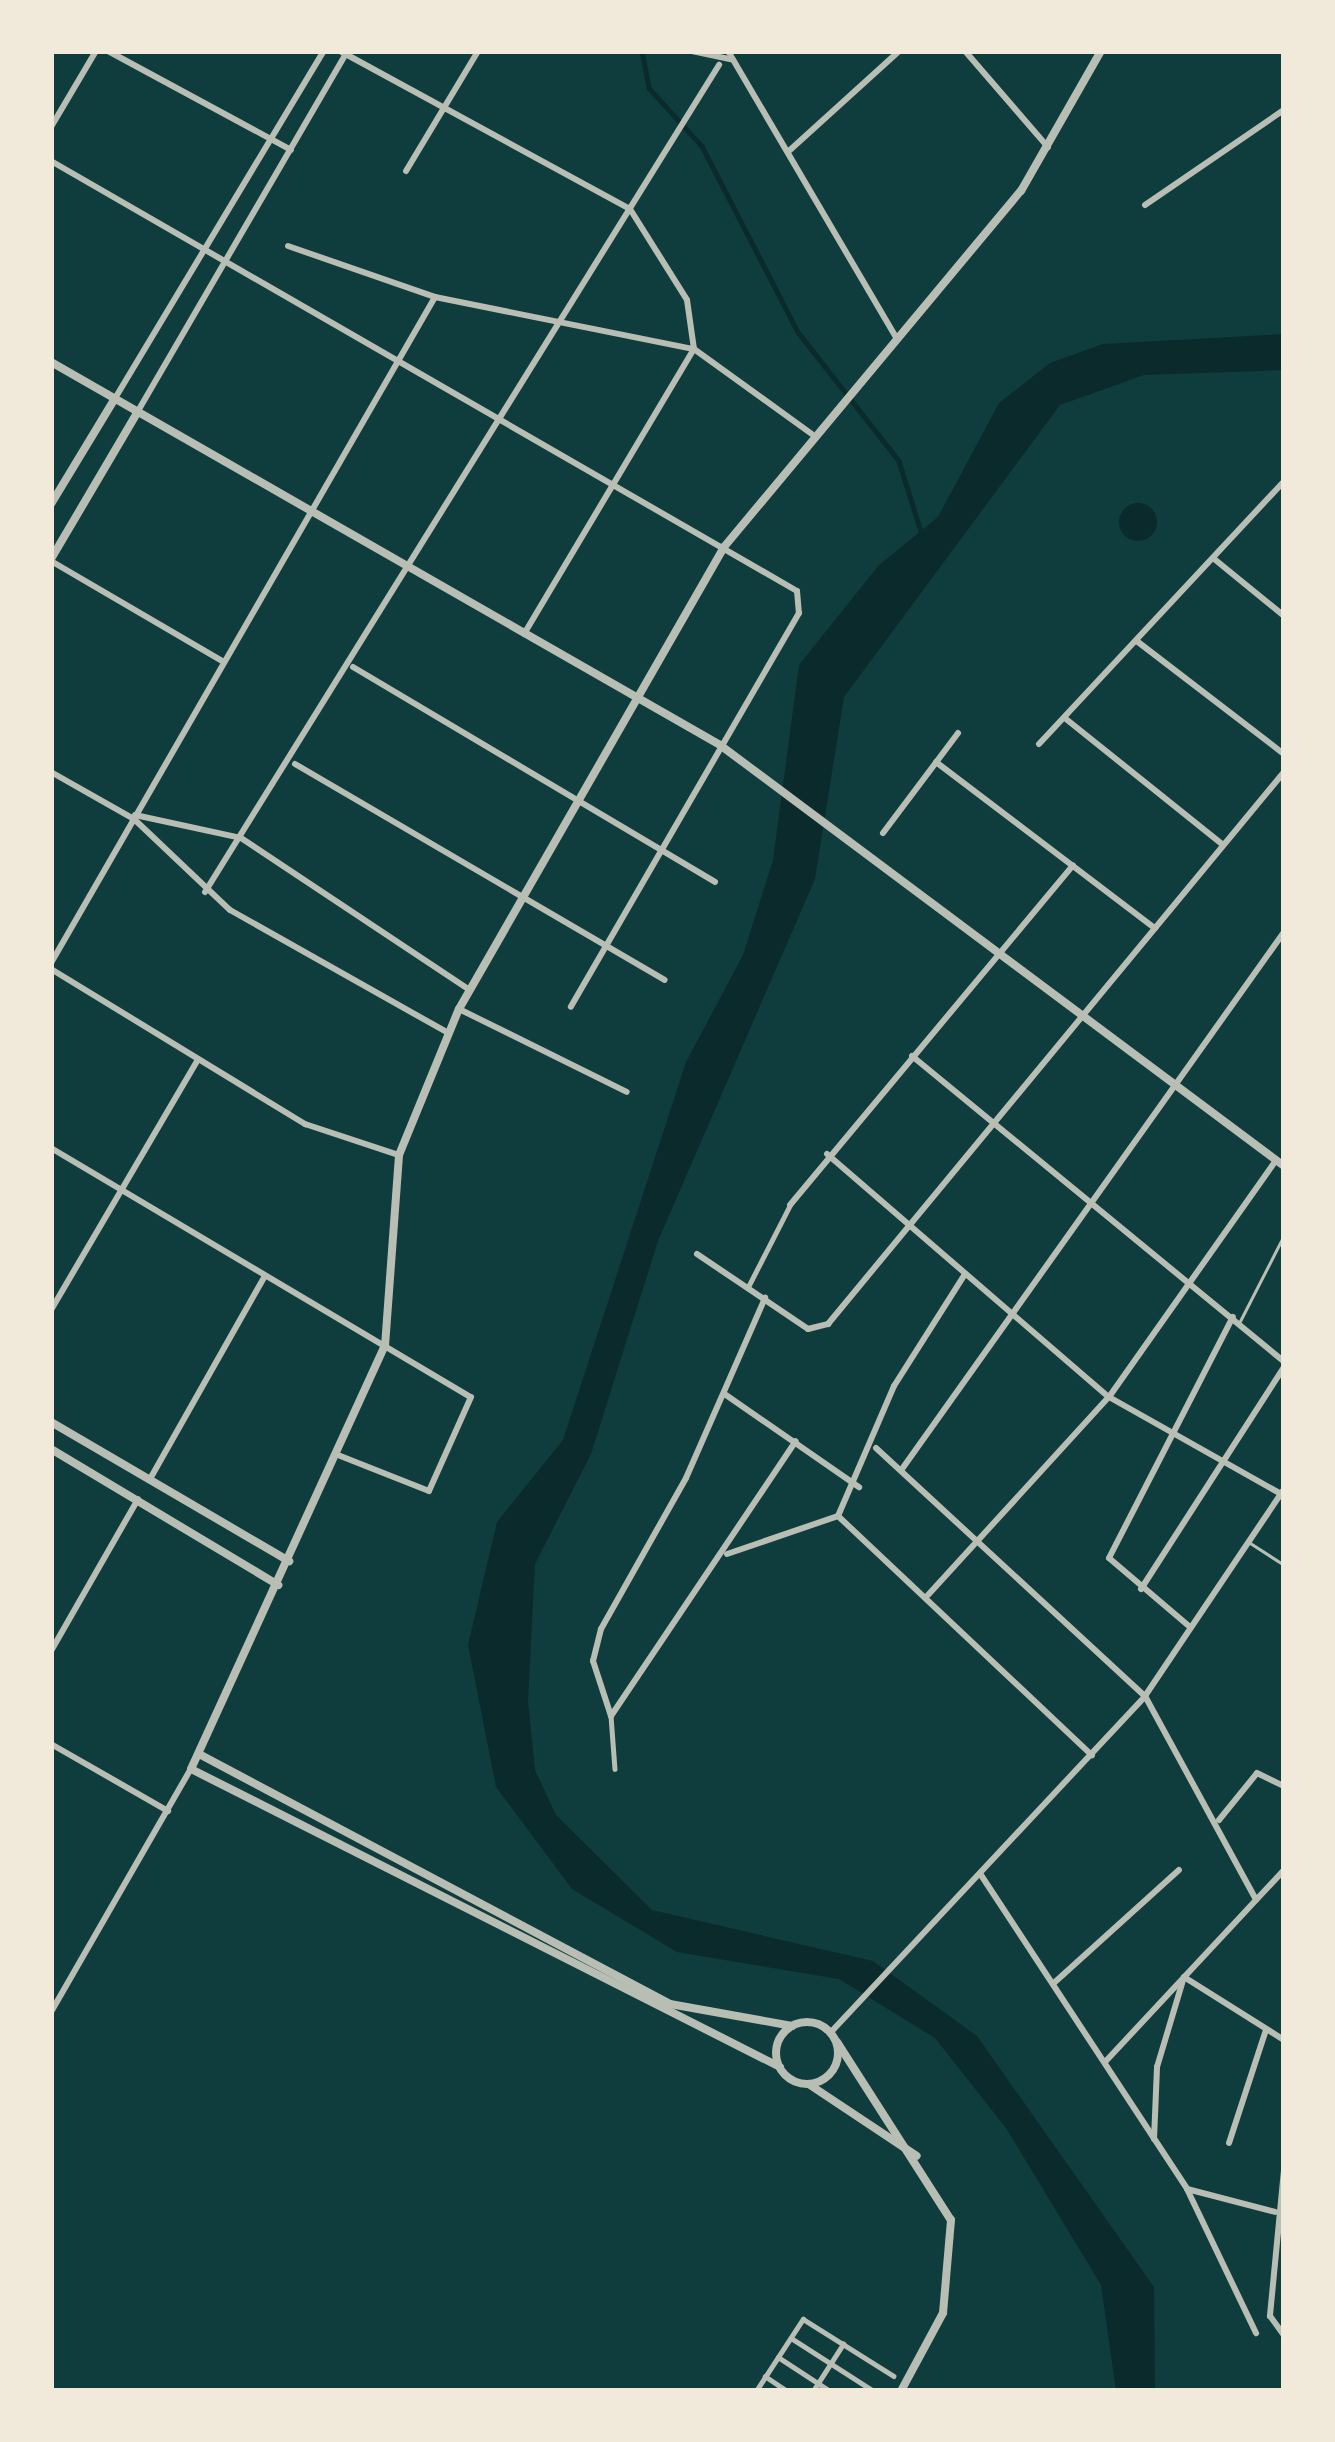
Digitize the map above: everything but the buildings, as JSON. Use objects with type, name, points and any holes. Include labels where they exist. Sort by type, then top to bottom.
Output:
[{"type":"street","points":[[51,128],[96,51]]},
{"type":"street","points":[[108,51],[291,150]]},
{"type":"street","points":[[51,504],[324,51]]},
{"type":"street","points":[[406,171],[478,51]]},
{"type":"street","points":[[692,51],[719,65]]},
{"type":"street","points":[[790,150],[898,51]]},
{"type":"street","points":[[965,51],[1048,147]]},
{"type":"street","points":[[51,2012],[199,1754],[385,1346],[399,1155],[459,1009],[724,547],[1048,147],[1101,51]]},
{"type":"street","points":[[224,663],[51,560],[344,52],[630,209],[686,300],[694,349],[523,636]]},
{"type":"street","points":[[205,892],[294,763],[676,134],[729,55],[790,150],[896,337]]},
{"type":"street","points":[[1145,205],[1284,110]]},
{"type":"street","points":[[51,160],[506,419],[801,597],[663,851],[571,1007]]},
{"type":"street","points":[[288,246],[436,297],[694,349],[812,434]]},
{"type":"street","points":[[399,1155],[305,1124],[51,966],[436,297]]},
{"type":"street","points":[[51,362],[638,703],[721,746],[1001,952],[1169,1085],[1280,1163],[1189,1281],[1109,1397],[928,1594]]},
{"type":"street","points":[[1039,744],[1284,481]]},
{"type":"street","points":[[1213,559],[1284,616]]},
{"type":"street","points":[[1138,642],[1284,754]]},
{"type":"street","points":[[352,667],[715,882]]},
{"type":"street","points":[[1066,719],[1223,845]]},
{"type":"street","points":[[883,833],[958,733]]},
{"type":"street","points":[[937,762],[1155,928]]},
{"type":"street","points":[[294,763],[664,980]]},
{"type":"street","points":[[51,772],[134,817],[241,838],[470,990]]},
{"type":"street","points":[[697,1254],[815,1331],[1284,772]]},
{"type":"street","points":[[134,817],[205,892],[448,1034]]},
{"type":"street","points":[[748,1287],[790,1204],[826,1154],[1073,865]]},
{"type":"street","points":[[902,1469],[1085,1201],[1284,932]]},
{"type":"street","points":[[459,1009],[627,1092]]},
{"type":"street","points":[[912,1057],[1284,1364],[1142,1589]]},
{"type":"street","points":[[51,1310],[197,1061]]},
{"type":"street","points":[[51,1148],[468,1391],[470,1416],[436,1484],[419,1493],[338,1455]]},
{"type":"street","points":[[826,1154],[1109,1397],[1221,1462],[1282,1491],[1145,1696],[831,2032]]},
{"type":"street","points":[[724,1556],[838,1516],[859,1487],[876,1448],[894,1386],[964,1274]]},
{"type":"street","points":[[150,1479],[265,1276]]},
{"type":"street","points":[[615,1769],[611,1716],[593,1660],[601,1629],[726,1395],[765,1298]]},
{"type":"street","points":[[1190,1627],[1109,1563],[1169,1433],[1236,1320]]},
{"type":"street","points":[[726,1395],[859,1487]]},
{"type":"street","points":[[51,1422],[289,1561]]},
{"type":"street","points":[[611,1716],[724,1556],[796,1441]]},
{"type":"street","points":[[876,1448],[979,1536],[1145,1696],[1219,1820],[1256,1900]]},
{"type":"street","points":[[51,1449],[278,1585]]},
{"type":"street","points":[[51,1652],[138,1499]]},
{"type":"street","points":[[838,1516],[928,1594],[1092,1755]]},
{"type":"street","points":[[51,1744],[169,1812]]},
{"type":"street","points":[[199,1754],[670,2004],[831,2032]]},
{"type":"street","points":[[191,1769],[780,2068],[922,2161]]},
{"type":"street","points":[[1219,1820],[1257,1773],[1284,1786]]},
{"type":"street","points":[[1055,1982],[1179,1870]]},
{"type":"street","points":[[1105,2062],[1284,1870]]},
{"type":"street","points":[[981,1875],[1187,2189],[1256,2333]]},
{"type":"street","points":[[1184,1976],[1283,2037]]},
{"type":"street","points":[[1154,2139],[1157,2067],[1184,1976]]},
{"type":"street","points":[[780,2068],[776,2049],[792,2026]]},
{"type":"street","points":[[1228,2143],[1266,2030]]},
{"type":"street","points":[[831,2032],[922,2161],[951,2220],[952,2278],[901,2391]]},
{"type":"street","points":[[808,2084],[833,2070],[837,2042]]},
{"type":"street","points":[[1284,2170],[1275,2212],[1270,2316],[1284,2336]]},
{"type":"street","points":[[1187,2189],[1275,2212]]},
{"type":"street","points":[[756,2391],[803,2319],[894,2376]]},
{"type":"street","points":[[791,2338],[874,2391]]},
{"type":"street","points":[[813,2391],[843,2344]]},
{"type":"street","points":[[778,2357],[830,2391]]},
{"type":"street","points":[[765,2376],[788,2391]]},
{"type":"lane","points":[[1236,1320],[1284,1235]]},
{"type":"lane","points":[[1248,1542],[1284,1565]]},
{"type":"water","points":[[1284,334],[1284,370],[1144,375],[1060,405],[844,697],[815,879],[658,1241],[591,1454],[535,1564],[528,1701],[535,1770],[556,1815],[652,1910],[873,1961],[977,2036],[1154,2287],[1155,2391],[1116,2391],[1101,2285],[1006,2128],[935,2038],[839,1979],[677,1952],[572,1889],[496,1787],[468,1645],[497,1522],[563,1440],[686,1062],[743,955],[773,860],[799,665],[879,565],[938,517],[999,403],[1050,363],[1103,344]]},
{"type":"water","points":[[1138,503],[1151,509],[1157,522],[1151,535],[1138,541],[1125,535],[1119,522],[1125,509]]},
{"type":"waterway","points":[[642,51],[649,88],[702,146],[798,332],[899,461],[922,535]]}]
